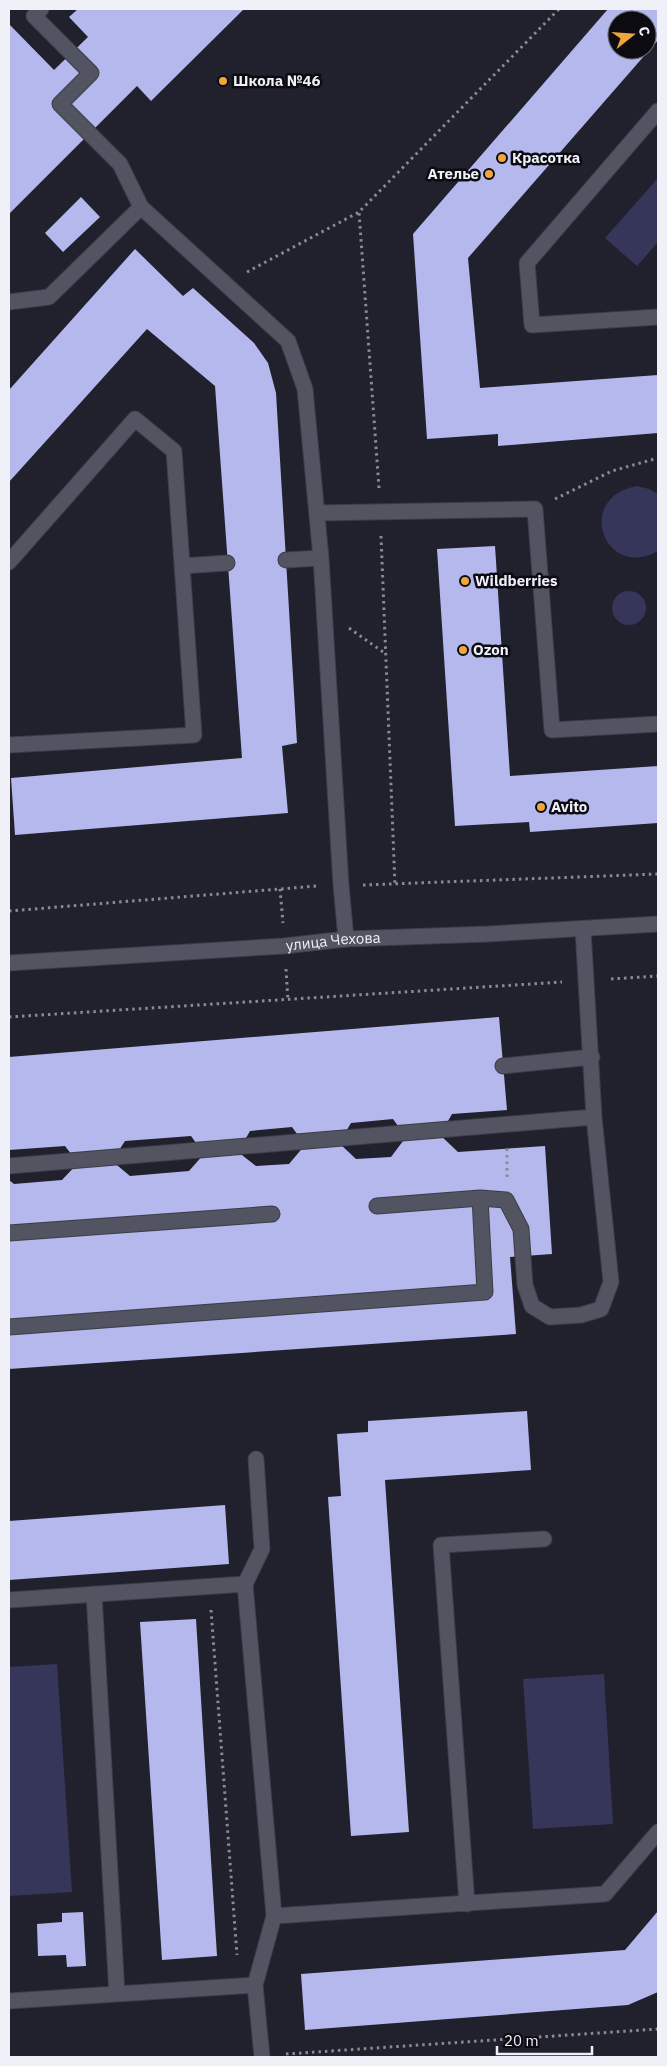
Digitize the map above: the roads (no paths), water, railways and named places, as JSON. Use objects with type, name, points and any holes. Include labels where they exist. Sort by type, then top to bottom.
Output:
[{"type":"street","points":[[41,9],[34,16],[91,73],[60,104],[120,164],[141,207],[288,341],[305,389],[321,558],[346,939]]},
{"type":"street","points":[[658,112],[527,263],[532,325],[658,317]]},
{"type":"street","points":[[9,302],[49,297],[141,207]]},
{"type":"street","points":[[9,562],[135,419],[174,451],[194,735],[9,745]]},
{"type":"street","points":[[317,513],[535,509],[552,730],[658,724]]},
{"type":"street","points":[[286,560],[321,558]]},
{"type":"street","points":[[182,566],[227,563]]},
{"type":"street","name":"улица Чехова","points":[[9,963],[284,946],[346,939],[658,924]]},
{"type":"street","points":[[377,1206],[480,1198],[506,1200],[521,1230],[524,1285],[532,1306],[550,1317],[581,1315],[601,1309],[611,1282],[594,1117],[592,1057],[583,929]]},
{"type":"street","points":[[503,1066],[592,1057]]},
{"type":"street","points":[[9,1166],[594,1117]]},
{"type":"street","points":[[9,1327],[484,1292],[480,1198]]},
{"type":"street","points":[[9,1233],[272,1214]]},
{"type":"street","points":[[256,1460],[262,1549],[245,1584],[274,1916],[250,1985],[262,2057]]},
{"type":"street","points":[[467,1904],[441,1545],[544,1539]]},
{"type":"street","points":[[9,1600],[245,1584]]},
{"type":"street","points":[[94,1594],[117,1994]]},
{"type":"street","points":[[274,1916],[605,1894],[658,1832]]},
{"type":"street","points":[[9,2001],[250,1985]]},
{"type":"place","name":"Школа №46","points":[[223,81]]},
{"type":"place","name":"Красотка","points":[[502,158]]},
{"type":"place","name":"Ателье","points":[[489,174]]},
{"type":"place","name":"Wildberries","points":[[465,581]]},
{"type":"place","name":"Ozon","points":[[463,650]]},
{"type":"place","name":"Avito","points":[[541,807]]}]
